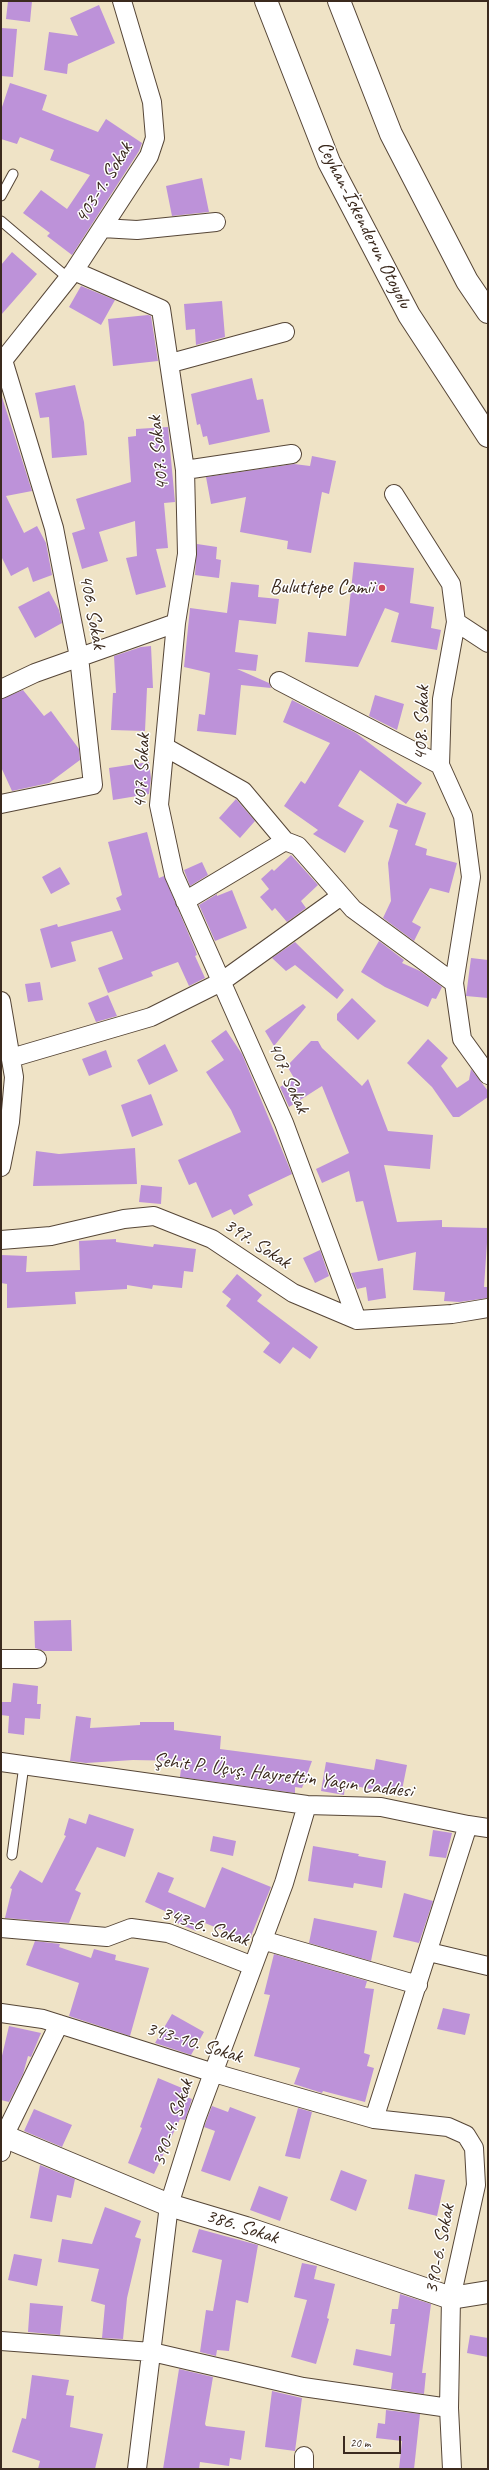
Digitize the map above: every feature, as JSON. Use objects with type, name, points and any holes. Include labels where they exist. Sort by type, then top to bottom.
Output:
[{"type":"main road","name":"Ceyhan-İskenderun Otoyolu","points":[[266,1],[329,162],[409,315],[488,436]]},
{"type":"main road","points":[[339,1],[391,134],[467,280],[488,312]]},
{"type":"main road","name":"386. Sokak","points":[[2,2141],[170,2205],[246,2228],[451,2298],[488,2292]]},
{"type":"street","name":"403-1. Sokak","points":[[2,361],[71,274],[149,156],[155,138],[152,102],[122,1]]},
{"type":"street","points":[[102,228],[137,230],[216,222]]},
{"type":"street","name":"407. Sokak","points":[[71,274],[161,309],[171,363],[185,470],[187,554],[176,623],[159,805],[174,875],[284,1122],[357,1320]]},
{"type":"street","points":[[171,363],[285,332]]},
{"type":"street","name":"406. Sokak","points":[[1,804],[93,785],[79,657],[54,528],[2,361]]},
{"type":"street","points":[[185,470],[292,454]]},
{"type":"street","name":"408. Sokak","points":[[394,494],[451,584],[456,622],[442,699],[440,765],[463,816],[471,877],[454,983],[462,1039],[488,1075]]},
{"type":"street","points":[[456,622],[488,643]]},
{"type":"street","points":[[1,689],[34,673],[176,623]]},
{"type":"street","points":[[280,681],[440,765]]},
{"type":"street","points":[[165,747],[243,791],[285,841],[298,846],[353,909],[454,983]]},
{"type":"street","points":[[185,901],[285,841]]},
{"type":"street","points":[[11,1058],[151,1017],[221,982],[341,896]]},
{"type":"street","points":[[1,1001],[14,1077],[10,1122],[1,1168]]},
{"type":"street","name":"397. Sokak","points":[[1,1240],[51,1236],[124,1219],[154,1216],[212,1239],[293,1293],[357,1320],[452,1314],[488,1308]]},
{"type":"street","points":[[1,1659],[37,1659]]},
{"type":"street","name":"Şehit P. Üçvş. Hayrettin Yaçın Caddesi","points":[[1,1762],[307,1805],[381,1807],[488,1828]]},
{"type":"street","name":"390-4. Sokak","points":[[137,2469],[170,2205],[196,2119],[284,1884],[307,1805]]},
{"type":"street","points":[[374,2119],[429,1952],[468,1825]]},
{"type":"street","name":"343-6. Sokak","points":[[1,1928],[107,1937],[130,1928],[168,1933],[253,1966]]},
{"type":"street","name":"343-6. Sokak","points":[[262,1940],[418,1985]]},
{"type":"street","points":[[429,1952],[488,1966]]},
{"type":"street","name":"343-10. Sokak","points":[[1,2013],[43,2019],[214,2073],[374,2119]]},
{"type":"street","points":[[2,2141],[59,2024]]},
{"type":"street","name":"390-6. Sokak","points":[[374,2119],[448,2127],[466,2135],[474,2148],[476,2185],[451,2298],[449,2408],[452,2469]]},
{"type":"street","points":[[1,2341],[152,2352],[303,2388],[449,2408]]},
{"type":"lane","points":[[1,196],[13,174]]},
{"type":"lane","points":[[1,221],[71,274]]},
{"type":"lane","points":[[12,1855],[24,1765]]},
{"type":"building","points":[[8,1],[32,1],[30,22],[6,19]]},
{"type":"building","points":[[99,5],[115,43],[68,64],[67,74],[44,70],[49,32],[78,36],[70,18]]},
{"type":"building","points":[[1,28],[17,29],[13,77],[1,76]]},
{"type":"building","points":[[10,83],[47,95],[42,110],[98,132],[106,119],[142,143],[139,151],[72,255],[47,236],[50,233],[23,213],[41,190],[67,209],[90,175],[50,160],[54,150],[20,137],[17,144],[1,139],[1,110]]},
{"type":"building","points":[[202,178],[209,212],[172,216],[166,186]]},
{"type":"building","points":[[12,252],[37,274],[1,315],[1,265]]},
{"type":"building","points":[[81,286],[115,300],[101,325],[69,307]]},
{"type":"building","points":[[222,301],[225,337],[196,345],[195,329],[186,330],[184,304]]},
{"type":"building","points":[[148,315],[151,316],[158,361],[113,366],[108,319]]},
{"type":"building","points":[[252,378],[257,400],[263,399],[270,432],[209,445],[207,436],[203,437],[200,424],[197,425],[191,394]]},
{"type":"building","points":[[75,385],[84,422],[87,455],[52,458],[49,417],[40,418],[35,393]]},
{"type":"building","points":[[1,394],[32,491],[6,496],[24,533],[37,526],[46,543],[52,575],[33,582],[28,567],[11,576],[1,556]]},
{"type":"building","points":[[168,427],[175,502],[164,503],[168,548],[156,549],[166,587],[136,595],[126,558],[137,556],[135,521],[99,532],[108,561],[82,569],[72,533],[85,529],[76,499],[131,482],[128,437],[136,436],[136,429]]},
{"type":"building","points":[[312,456],[336,461],[329,494],[322,492],[311,553],[287,549],[288,541],[240,532],[246,497],[211,504],[206,477],[294,464],[310,466]]},
{"type":"building","points":[[197,544],[217,547],[216,559],[221,560],[219,578],[195,575]]},
{"type":"building","points":[[354,562],[414,568],[410,603],[434,607],[431,628],[441,630],[437,650],[391,642],[399,613],[385,608],[358,667],[305,662],[308,632],[346,636]]},
{"type":"building","points":[[231,582],[259,585],[258,597],[279,599],[276,624],[239,620],[235,652],[258,655],[256,671],[237,669],[269,683],[271,688],[241,685],[236,735],[197,731],[199,714],[205,715],[210,673],[184,667],[190,608],[227,613]]},
{"type":"building","points":[[49,591],[59,610],[62,623],[35,638],[18,607]]},
{"type":"building","points":[[151,646],[153,688],[147,688],[145,731],[111,730],[113,693],[116,693],[114,656],[141,647]]},
{"type":"building","points":[[23,690],[44,716],[51,711],[79,749],[80,760],[49,783],[12,791],[1,767],[1,699]]},
{"type":"building","points":[[375,695],[404,704],[397,730],[369,716]]},
{"type":"building","points":[[292,700],[356,733],[422,783],[406,804],[360,770],[338,806],[364,821],[345,853],[313,834],[318,830],[284,806],[301,781],[305,784],[330,743],[283,722]]},
{"type":"building","points":[[149,762],[151,778],[149,794],[113,800],[109,768]]},
{"type":"building","points":[[236,799],[255,821],[240,838],[219,818]]},
{"type":"building","points":[[397,803],[426,813],[415,845],[427,849],[426,855],[457,863],[449,893],[430,888],[412,922],[421,927],[414,941],[383,918],[391,901],[388,863],[398,830],[389,827]]},
{"type":"building","points":[[147,832],[159,878],[164,876],[195,949],[197,955],[195,956],[205,978],[189,986],[178,962],[151,972],[153,976],[108,993],[98,968],[123,959],[112,931],[71,942],[76,961],[51,968],[40,929],[57,924],[58,927],[121,910],[116,898],[122,895],[108,842]]},
{"type":"building","points":[[291,855],[318,885],[301,901],[306,908],[287,922],[275,908],[272,911],[260,897],[269,889],[261,879],[272,869],[274,871]]},
{"type":"building","points":[[202,862],[208,875],[190,886],[184,870]]},
{"type":"building","points":[[60,867],[70,884],[51,894],[42,877]]},
{"type":"building","points":[[232,890],[247,928],[215,941],[199,905],[217,894],[217,896]]},
{"type":"building","points":[[379,941],[404,960],[402,963],[420,971],[442,987],[436,999],[432,998],[428,1007],[385,987],[361,972]]},
{"type":"building","points":[[295,942],[344,990],[337,999],[295,965],[286,971],[272,958]]},
{"type":"building","points":[[471,958],[488,960],[488,998],[466,996]]},
{"type":"building","points":[[40,982],[43,1000],[28,1002],[25,984]]},
{"type":"building","points":[[108,995],[117,1016],[96,1022],[88,1003]]},
{"type":"building","points":[[352,998],[376,1021],[358,1040],[337,1020],[337,1014]]},
{"type":"building","points":[[303,1004],[306,1007],[274,1046],[265,1031]]},
{"type":"building","points":[[226,1030],[242,1054],[292,1174],[248,1195],[253,1205],[234,1215],[231,1209],[212,1218],[196,1182],[189,1185],[178,1160],[241,1132],[231,1110],[206,1072],[224,1060],[211,1041]]},
{"type":"building","points":[[428,1039],[448,1058],[441,1066],[457,1088],[469,1080],[471,1069],[488,1091],[488,1097],[459,1117],[453,1117],[432,1087],[407,1063]]},
{"type":"building","points":[[311,1041],[318,1041],[322,1048],[362,1086],[368,1079],[388,1131],[433,1135],[430,1169],[384,1165],[397,1222],[442,1220],[442,1227],[488,1228],[484,1287],[488,1287],[488,1298],[459,1302],[444,1301],[445,1292],[413,1290],[416,1252],[378,1261],[363,1201],[356,1202],[349,1171],[322,1183],[316,1169],[349,1153],[322,1086],[289,1107],[280,1087],[294,1078],[287,1066]]},
{"type":"building","points":[[165,1044],[178,1071],[149,1085],[137,1060]]},
{"type":"building","points":[[106,1050],[112,1067],[89,1076],[82,1059]]},
{"type":"building","points":[[151,1094],[163,1125],[132,1137],[121,1105]]},
{"type":"building","points":[[135,1148],[137,1184],[33,1186],[36,1151],[59,1154]]},
{"type":"building","points":[[141,1185],[162,1187],[161,1204],[139,1202]]},
{"type":"building","points":[[116,1239],[116,1242],[153,1247],[154,1244],[196,1249],[193,1272],[184,1271],[182,1288],[153,1285],[152,1289],[127,1285],[127,1289],[75,1292],[76,1304],[7,1308],[7,1284],[1,1283],[1,1255],[27,1256],[26,1272],[80,1270],[79,1241]]},
{"type":"building","points":[[320,1250],[329,1276],[315,1283],[303,1258]]},
{"type":"building","points":[[383,1268],[386,1298],[368,1301],[366,1287],[357,1289],[351,1273]]},
{"type":"building","points":[[237,1274],[262,1295],[257,1301],[318,1347],[310,1359],[293,1347],[280,1364],[263,1352],[270,1343],[226,1306],[231,1299],[222,1292]]},
{"type":"building","points":[[71,1620],[72,1651],[44,1651],[35,1648],[34,1621]]},
{"type":"building","points":[[13,1683],[38,1686],[37,1704],[41,1704],[40,1719],[25,1718],[24,1735],[8,1733],[9,1716],[1,1715],[1,1702],[11,1702]]},
{"type":"building","points":[[76,1716],[91,1718],[90,1728],[140,1725],[140,1722],[174,1722],[174,1730],[221,1736],[220,1749],[312,1761],[302,1788],[295,1787],[295,1793],[180,1777],[182,1761],[133,1760],[86,1763],[70,1761]]},
{"type":"building","points":[[376,1759],[407,1765],[401,1795],[345,1784],[344,1795],[321,1791],[326,1762],[374,1770]]},
{"type":"building","points":[[89,1814],[134,1829],[125,1857],[97,1847],[75,1890],[81,1893],[69,1923],[5,1918],[12,1889],[10,1888],[20,1870],[42,1883],[66,1836],[64,1835],[69,1818],[86,1824]]},
{"type":"building","points":[[433,1830],[452,1833],[446,1858],[429,1856]]},
{"type":"building","points":[[213,1836],[236,1841],[233,1856],[210,1851]]},
{"type":"building","points":[[313,1846],[359,1854],[358,1856],[386,1861],[382,1888],[354,1883],[353,1888],[308,1881]]},
{"type":"building","points":[[222,1867],[271,1887],[249,1941],[200,1921],[196,1931],[175,1922],[178,1917],[145,1902],[158,1872],[174,1878],[168,1892],[205,1908]]},
{"type":"building","points":[[404,1893],[433,1901],[419,1943],[393,1937]]},
{"type":"building","points":[[314,1918],[377,1931],[371,1961],[309,1943]]},
{"type":"building","points":[[35,1941],[60,1944],[59,1947],[91,1958],[94,1949],[116,1955],[115,1960],[149,1968],[130,2036],[69,2016],[79,1983],[26,1965]]},
{"type":"building","points":[[274,1954],[367,1981],[365,1988],[374,1989],[364,2053],[370,2055],[367,2066],[374,2068],[365,2102],[323,2091],[322,2093],[294,2084],[300,2068],[254,2056],[270,1995],[264,1994]]},
{"type":"building","points":[[443,2008],[470,2014],[465,2035],[437,2029]]},
{"type":"building","points":[[172,2014],[204,2032],[191,2055],[155,2043]]},
{"type":"building","points":[[9,2026],[41,2033],[31,2057],[28,2056],[23,2074],[9,2102],[1,2100],[1,2060]]},
{"type":"building","points":[[158,2078],[189,2091],[187,2097],[192,2099],[185,2120],[180,2119],[154,2174],[128,2163],[142,2128],[140,2127]]},
{"type":"building","points":[[212,2106],[228,2112],[230,2107],[256,2117],[230,2181],[201,2171],[215,2131],[204,2127]]},
{"type":"building","points":[[298,2108],[312,2112],[300,2159],[285,2156]]},
{"type":"building","points":[[34,2109],[72,2125],[62,2147],[24,2131]]},
{"type":"building","points":[[40,2165],[75,2179],[71,2198],[57,2195],[52,2222],[30,2218]]},
{"type":"building","points":[[341,2170],[367,2180],[356,2211],[330,2200]]},
{"type":"building","points":[[415,2174],[445,2180],[437,2216],[408,2209]]},
{"type":"building","points":[[259,2186],[288,2197],[280,2221],[250,2210]]},
{"type":"building","points":[[105,2207],[141,2221],[135,2237],[141,2239],[127,2298],[123,2339],[102,2338],[105,2305],[91,2301],[99,2269],[58,2262],[62,2239],[92,2244]]},
{"type":"building","points":[[199,2229],[258,2245],[248,2303],[236,2300],[229,2351],[217,2350],[216,2356],[200,2352],[206,2310],[213,2311],[222,2260],[192,2252]]},
{"type":"building","points":[[14,2254],[42,2259],[37,2286],[8,2280]]},
{"type":"building","points":[[302,2263],[317,2266],[314,2279],[335,2284],[327,2318],[329,2319],[316,2364],[291,2357],[307,2300],[294,2297]]},
{"type":"building","points":[[400,2294],[431,2304],[422,2373],[426,2373],[424,2394],[391,2389],[393,2373],[353,2365],[356,2349],[391,2356],[395,2324],[390,2324],[392,2309],[398,2309]]},
{"type":"building","points":[[30,2303],[63,2306],[60,2335],[28,2332]]},
{"type":"building","points":[[470,2335],[488,2338],[488,2357],[467,2353]]},
{"type":"building","points":[[179,2369],[213,2377],[205,2424],[206,2426],[245,2431],[241,2460],[230,2458],[229,2466],[200,2462],[199,2469],[163,2469]]},
{"type":"building","points":[[32,2375],[69,2380],[66,2395],[74,2396],[70,2427],[103,2434],[95,2469],[38,2469],[40,2461],[12,2452],[22,2418],[26,2419]]},
{"type":"building","points":[[272,2391],[302,2398],[295,2451],[265,2447]]},
{"type":"building","points":[[386,2410],[420,2414],[414,2469],[399,2469],[402,2441],[376,2438],[378,2423],[385,2424]]},
{"type":"place","name":"Buluttepe Camii","points":[[382,588]]}]
